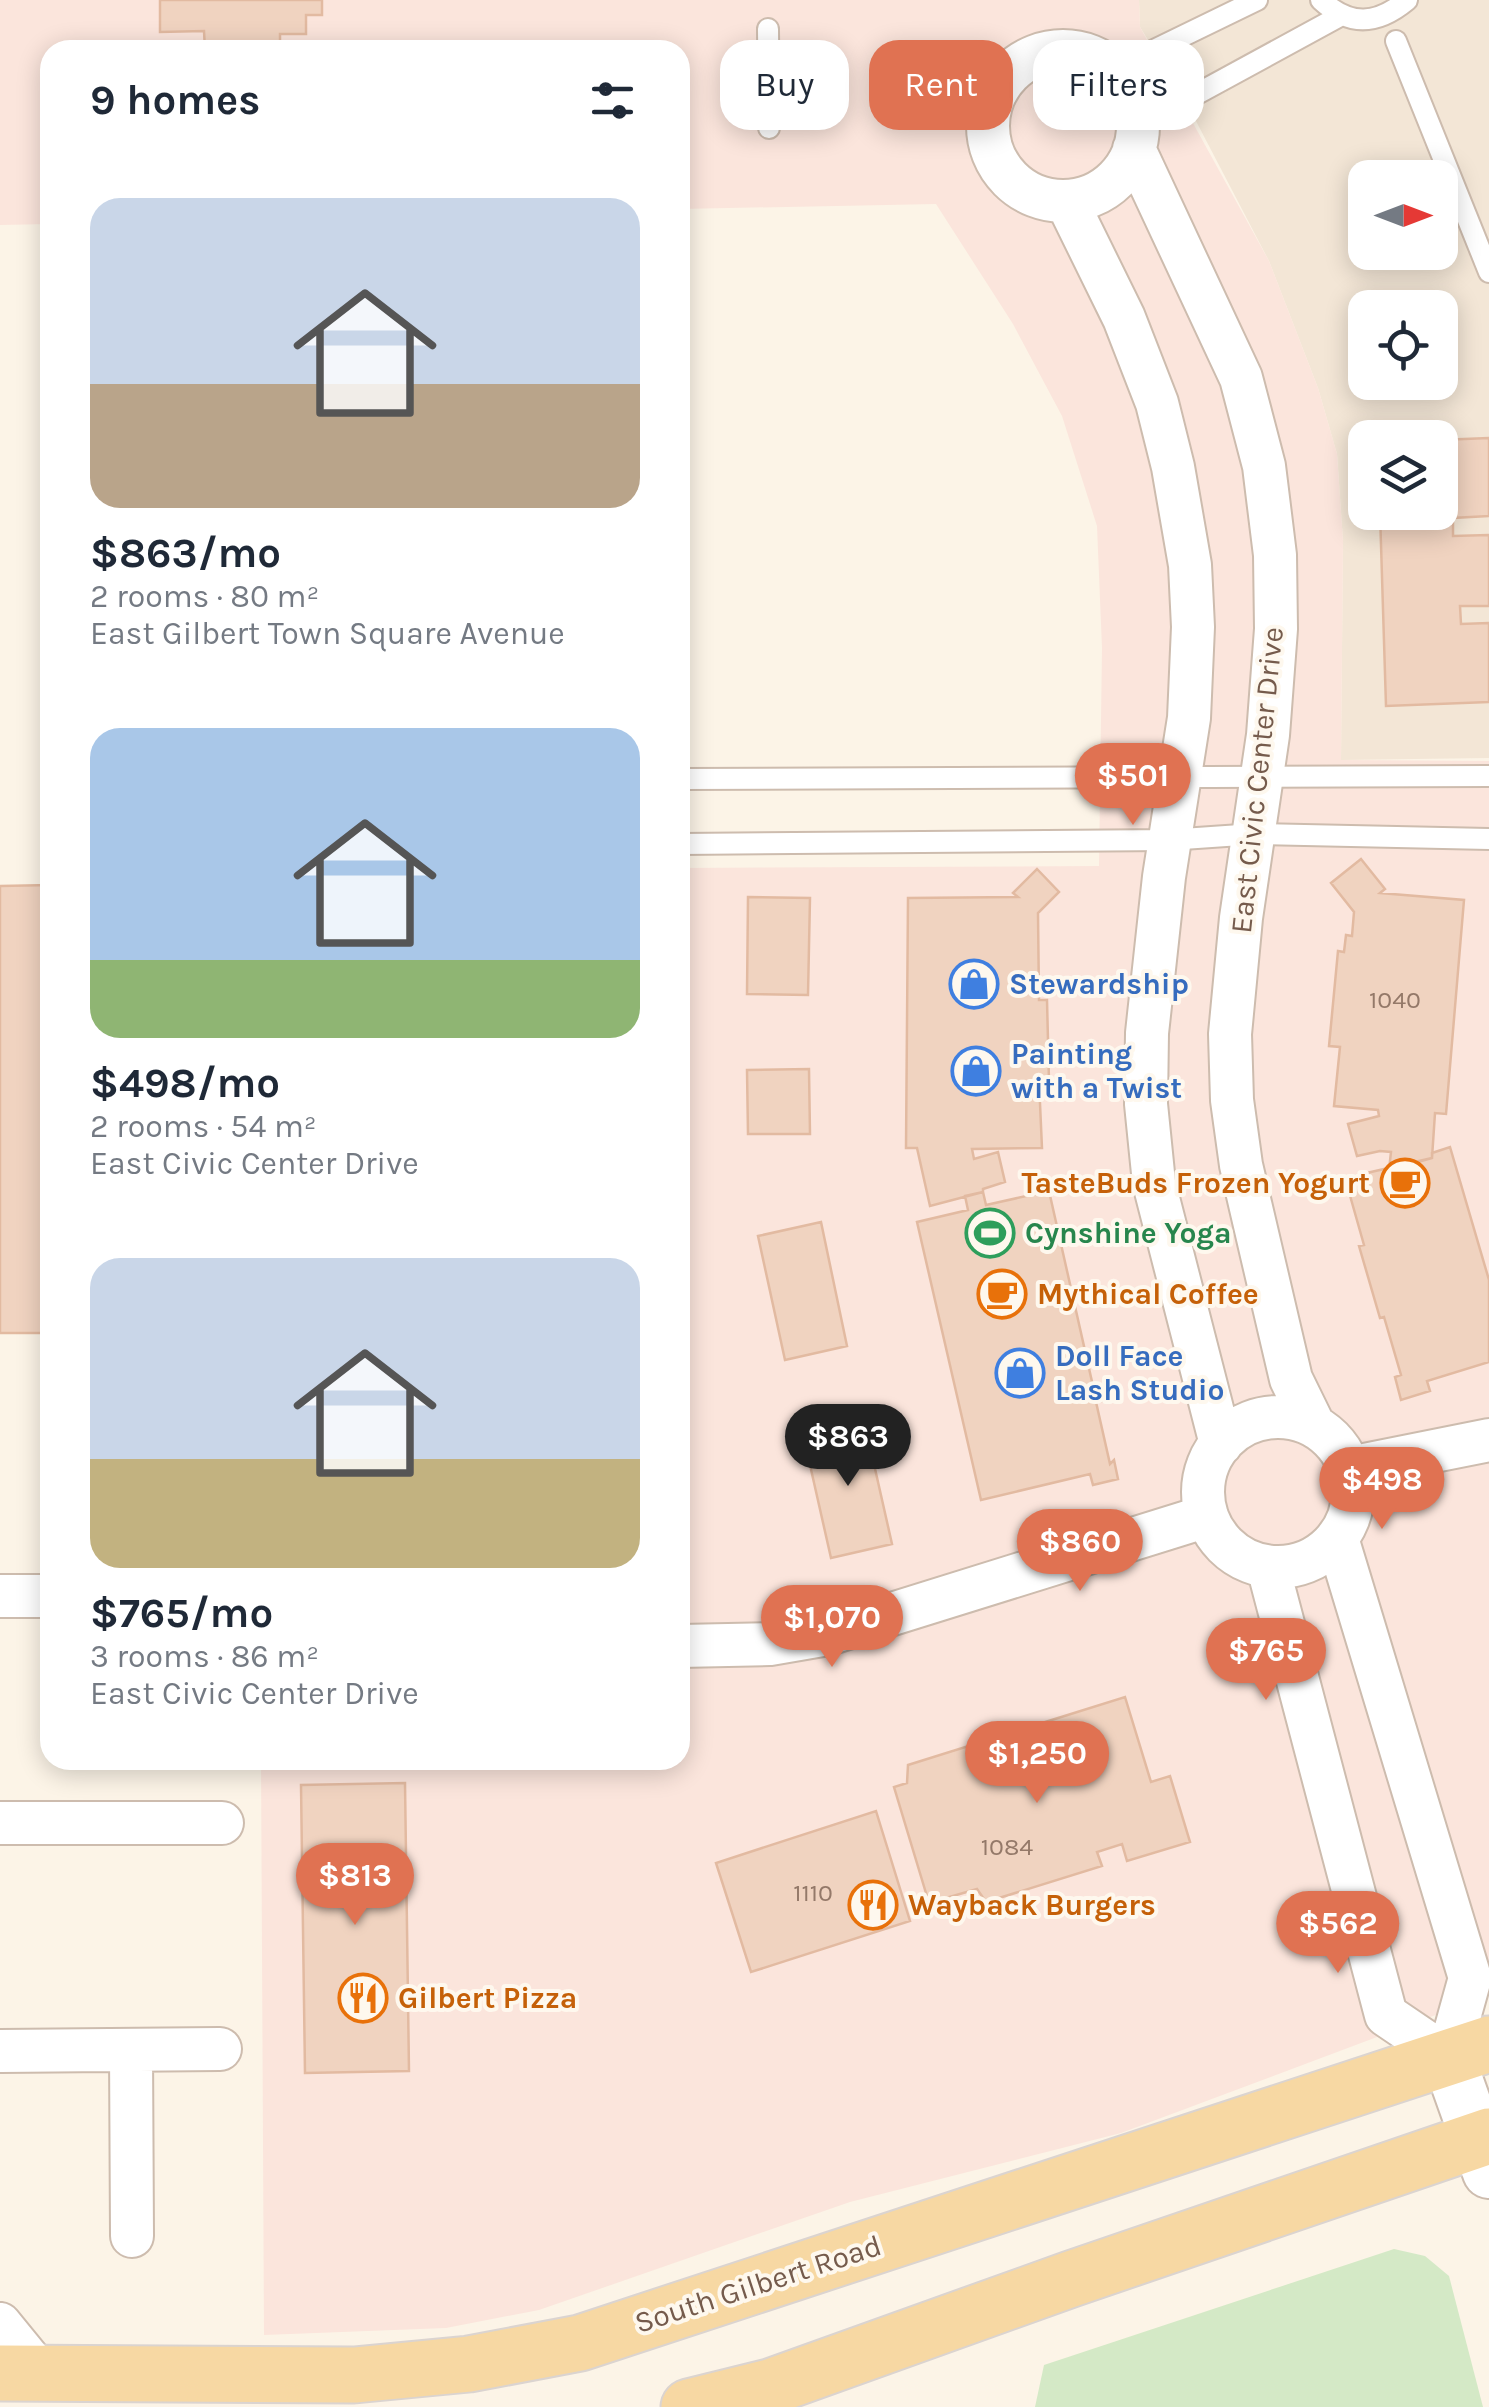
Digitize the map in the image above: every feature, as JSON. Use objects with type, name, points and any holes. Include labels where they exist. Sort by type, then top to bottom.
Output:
[{"type":"main road","name":"South Gilbert Road","points":[[20,2373],[354,2391],[580,2343],[1469,2051]]},
{"type":"main road","points":[[690,2407],[770,2388],[1485,2149]]},
{"type":"street","points":[[1033,58],[1006,78],[990,110],[988,128],[992,151],[1004,172],[1021,189],[1043,199],[1067,202],[1089,197],[1109,186],[1125,170],[1136,138]]},
{"type":"street","name":"East Civic Center Drive","points":[[1135,130],[1242,378],[1264,466],[1275,555],[1276,630],[1230,1034],[1232,1100],[1242,1165],[1291,1378],[1314,1426]]},
{"type":"street","points":[[1067,202],[1124,318],[1158,403],[1174,467],[1190,565],[1193,627],[1189,718],[1168,840],[1146,1033],[1146,1104],[1154,1183],[1221,1444]]},
{"type":"street","points":[[1264,1418],[1290,1418],[1314,1426],[1341,1451],[1349,1468],[1352,1504],[1338,1538],[1307,1562],[1288,1567],[1248,1561],[1230,1550],[1207,1516],[1203,1490],[1208,1466],[1221,1444],[1241,1427],[1264,1418]]},
{"type":"street","points":[[1349,1468],[1489,1440]]},
{"type":"street","points":[[690,1646],[770,1644],[828,1634],[1207,1516]]},
{"type":"street","points":[[1338,1538],[1470,1978],[1469,2051],[1485,2149]]},
{"type":"street","points":[[1268,1567],[1386,2015],[1469,2051]]},
{"type":"street","points":[[0,1596],[40,1596]]},
{"type":"street","points":[[0,1823],[222,1823]]},
{"type":"street","points":[[0,2050],[220,2049]]},
{"type":"street","points":[[131,2050],[132,2236]]},
{"type":"street","points":[[0,2324],[20,2373]]},
{"type":"lane","points":[[1175,40],[1257,0]]},
{"type":"lane","points":[[1321,0],[1340,16]]},
{"type":"lane","points":[[1136,138],[1340,16],[1392,10],[1396,41],[1487,258]]},
{"type":"lane","points":[[768,29],[768,40]]},
{"type":"lane","points":[[690,779],[1489,776]]},
{"type":"lane","points":[[690,844],[1168,840],[1255,834],[1489,838]]},
{"type":"shaded area","points":[[0,0],[1139,0],[1140,27],[1147,40],[1033,40],[1033,130],[1197,130],[1269,261],[1318,388],[1337,454],[1343,541],[1341,760],[1489,761],[1489,1995],[1121,2133],[850,2202],[539,2310],[446,2328],[264,2335],[261,1770],[690,1770],[690,868],[1099,866],[1102,648],[1097,526],[1062,416],[1013,324],[936,204],[690,209],[690,40],[40,40],[40,224],[0,225]]},
{"type":"shaded area","points":[[1139,0],[1489,0],[1489,758],[1341,760],[1343,541],[1337,454],[1318,388],[1269,261],[1201,130],[1204,130],[1204,40],[1148,40],[1140,27]]},
{"type":"green space","points":[[1394,2249],[1425,2256],[1449,2276],[1483,2407],[1035,2407],[1044,2365]]},
{"type":"building","points":[[160,0],[322,0],[322,15],[306,15],[306,34],[280,34],[280,40],[204,40],[204,31],[160,32]]},
{"type":"building","points":[[1489,438],[1489,516],[1458,518],[1458,439]]},
{"type":"building","points":[[1381,530],[1453,530],[1453,536],[1489,535],[1489,606],[1460,606],[1461,624],[1489,623],[1489,702],[1386,706]]},
{"type":"building","points":[[1361,859],[1385,889],[1380,893],[1464,900],[1446,1114],[1435,1113],[1432,1158],[1389,1170],[1391,1152],[1357,1156],[1348,1124],[1379,1116],[1378,1110],[1334,1106],[1340,1047],[1329,1046],[1338,951],[1344,952],[1346,935],[1352,936],[1354,912],[1331,883]]},
{"type":"building","points":[[1037,869],[1059,892],[1038,913],[1039,1000],[1047,1000],[1049,1081],[1039,1081],[1042,1148],[972,1149],[974,1159],[998,1152],[1005,1182],[930,1206],[917,1148],[906,1148],[908,898],[1018,897],[1013,893]]},
{"type":"building","points":[[40,885],[40,1333],[0,1333],[0,886]]},
{"type":"building","points":[[748,897],[810,898],[808,995],[747,994]]},
{"type":"building","points":[[809,1069],[810,1134],[748,1134],[747,1070]]},
{"type":"building","points":[[1450,1147],[1489,1280],[1489,1362],[1427,1381],[1430,1391],[1401,1400],[1395,1377],[1401,1375],[1359,1246],[1364,1245],[1345,1178],[1432,1158],[1432,1153]]},
{"type":"building","points":[[1049,1191],[1095,1395],[1100,1392],[1102,1401],[1096,1402],[1110,1464],[1114,1460],[1118,1479],[1093,1485],[1090,1474],[981,1500],[917,1222],[968,1210],[965,1196],[983,1192],[986,1205]]},
{"type":"building","points":[[821,1222],[847,1346],[785,1360],[758,1236]]},
{"type":"building","points":[[864,1420],[892,1544],[831,1558],[803,1434]]},
{"type":"building","points":[[1125,1697],[1151,1782],[1170,1776],[1190,1842],[1127,1861],[1122,1844],[1097,1852],[1102,1866],[986,1902],[977,1889],[929,1903],[894,1787],[907,1783],[908,1765]]},
{"type":"building","points":[[405,1783],[409,2071],[305,2073],[301,1785]]},
{"type":"building","points":[[876,1811],[910,1921],[751,1972],[716,1863]]},
{"type":"place","name":"Stewardship","points":[[974,984]]},
{"type":"place","name":"Painting with a Twist","points":[[976,1071]]},
{"type":"place","name":"TasteBuds Frozen Yogurt","points":[[1405,1183]]},
{"type":"place","name":"Cynshine Yoga","points":[[990,1233]]},
{"type":"place","name":"Mythical Coffee","points":[[1002,1294]]},
{"type":"place","name":"Doll Face Lash Studio","points":[[1020,1373]]},
{"type":"place","name":"Wayback Burgers","points":[[873,1905]]},
{"type":"place","name":"Gilbert Pizza","points":[[363,1998]]}]
